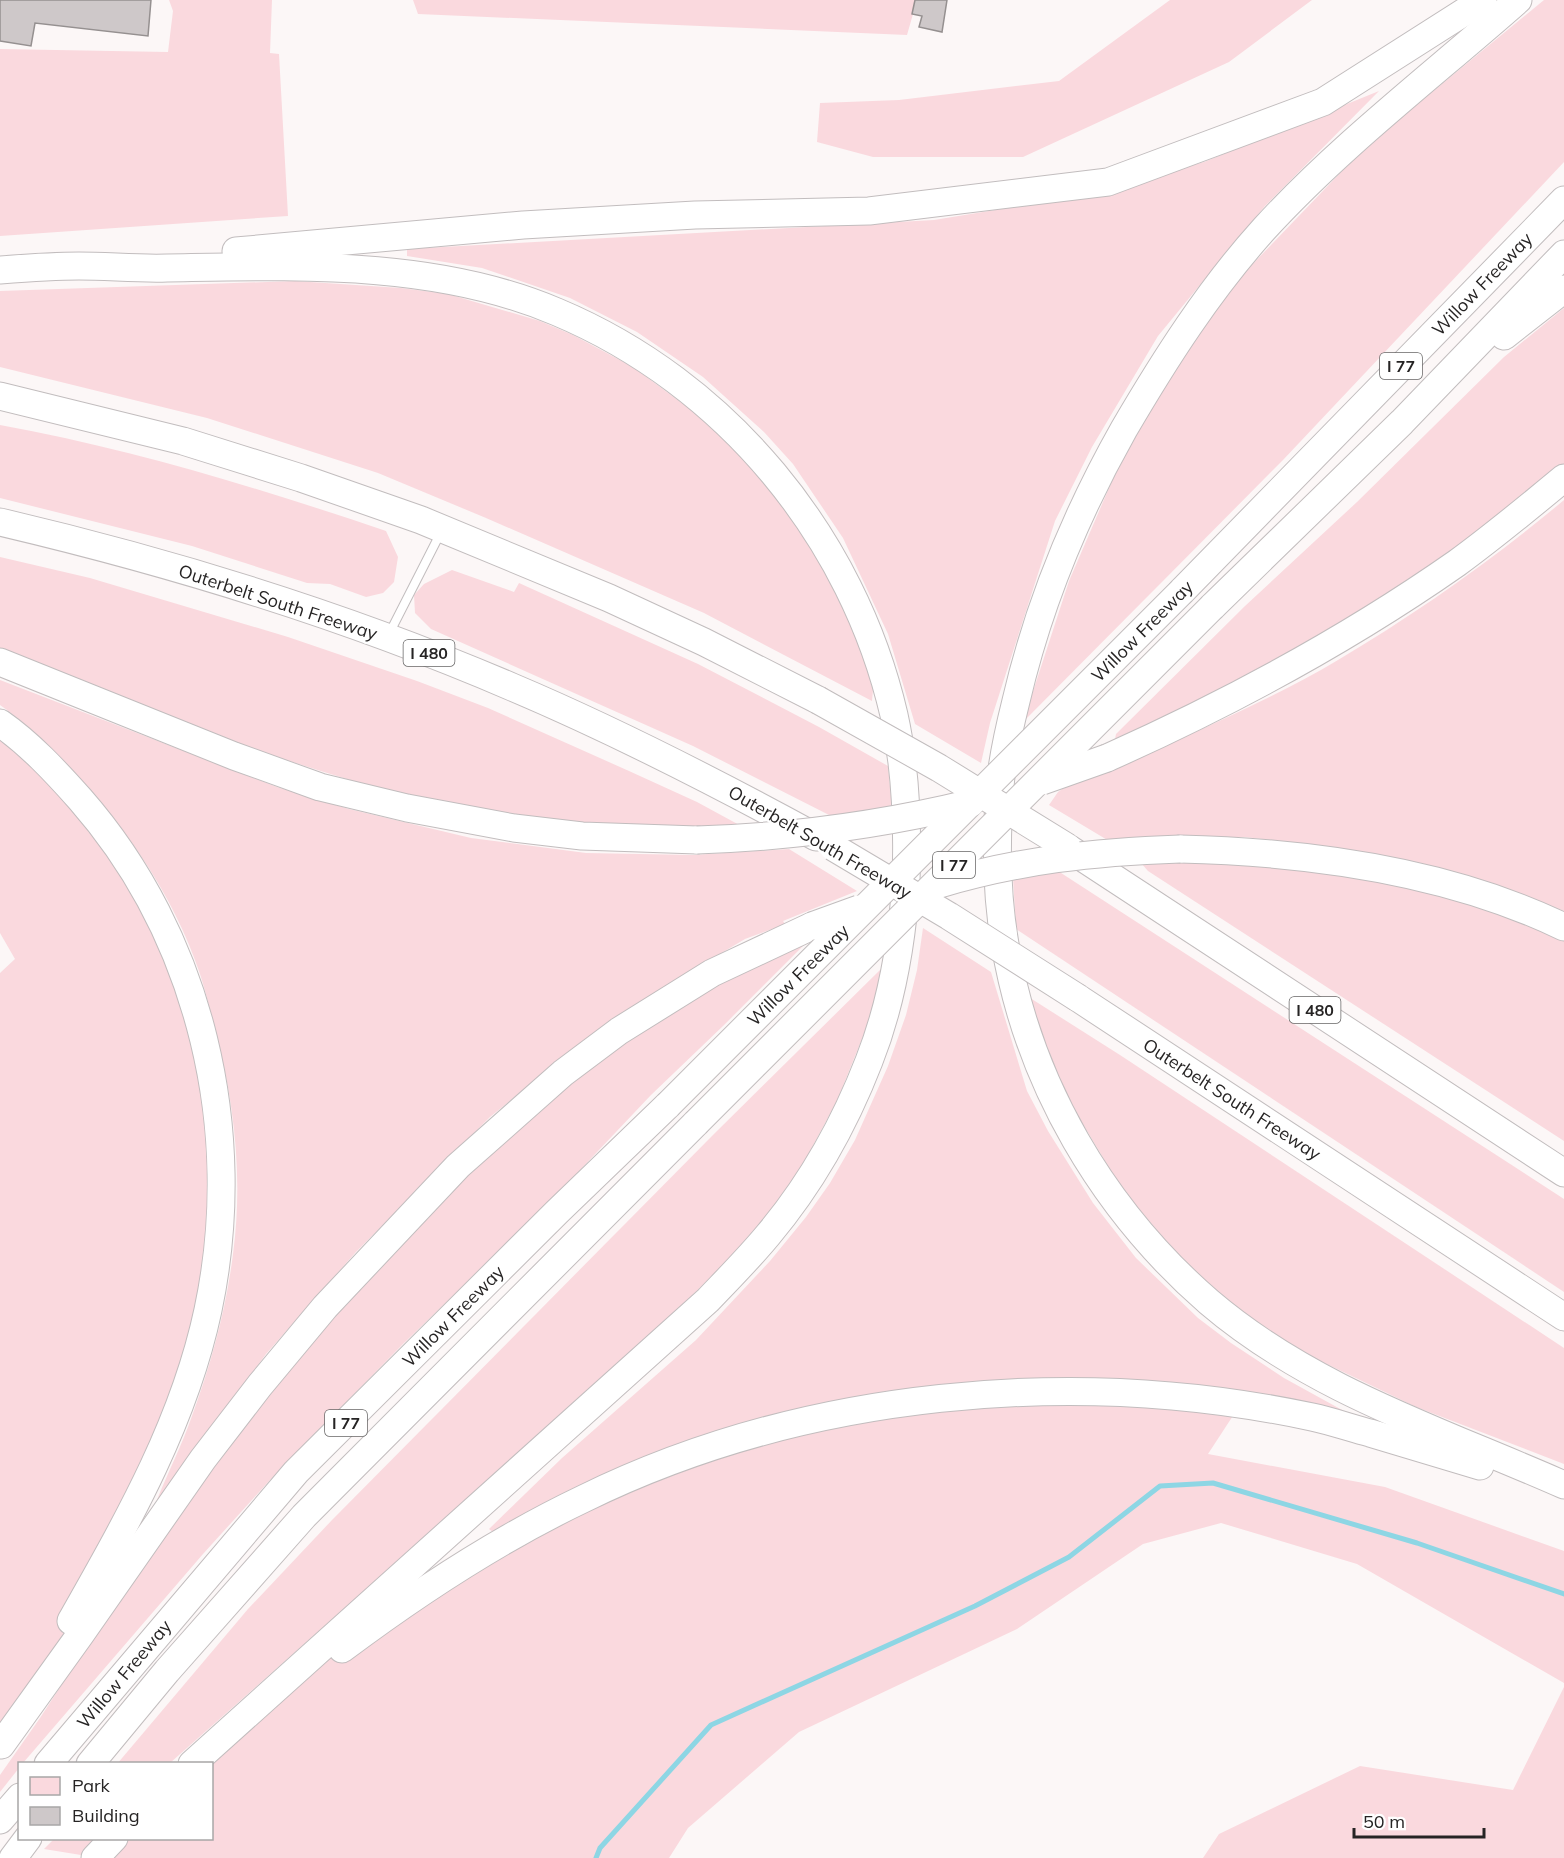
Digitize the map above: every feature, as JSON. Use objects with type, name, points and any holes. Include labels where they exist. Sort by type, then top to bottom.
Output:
[{"type":"highway","points":[[0,270],[76,266],[523,225],[695,215],[869,211],[1108,182],[1323,102],[1483,0]]},
{"type":"highway","points":[[1518,0],[1330,163],[1265,229],[1196,315],[1155,376],[1107,459],[1074,528],[1043,607],[1023,672],[1000,783],[999,885],[1004,943],[1018,1002],[1036,1058],[1089,1164],[1117,1204],[1167,1263],[1220,1310],[1302,1367],[1354,1395],[1564,1487]]},
{"type":"highway","name":"Willow Freeway","points":[[50,1762],[296,1472],[668,1105],[1182,591],[1564,200]]},
{"type":"highway","name":"Willow Freeway","points":[[92,1762],[167,1671],[304,1516],[1212,607],[1402,422],[1564,254]]},
{"type":"highway","points":[[76,266],[156,269],[288,267],[363,270],[432,277],[494,291],[556,312],[617,341],[701,399],[754,448],[801,507],[834,561],[859,609],[879,662],[895,718],[905,789],[907,852],[903,923],[896,971],[886,1011],[848,1110],[824,1155],[770,1233],[708,1300],[194,1762]]},
{"type":"highway","points":[[1402,422],[1520,323],[1564,290]]},
{"type":"highway","name":"I 480","points":[[0,396],[183,441],[301,478],[442,530],[609,598],[704,642],[818,700],[939,768],[1067,847],[1564,1173]]},
{"type":"highway","points":[[0,408],[183,441]]},
{"type":"highway","points":[[0,662],[234,756],[320,787],[418,811],[514,828],[582,836],[697,840],[841,829],[926,814],[979,801],[1107,758],[1187,722],[1342,638],[1407,597],[1459,561],[1564,478]]},
{"type":"highway","name":"Outerbelt South Freeway","points":[[0,522],[157,561],[387,638],[512,687],[611,731],[702,776],[833,847],[949,916],[1564,1317]]},
{"type":"highway","points":[[0,723],[59,775],[89,810],[115,843],[146,892],[167,932],[189,986],[203,1034],[217,1101],[222,1164],[218,1253],[208,1311],[189,1379],[168,1435],[130,1518],[0,1746]]},
{"type":"highway","points":[[0,1746],[81,1635],[203,1459],[260,1385],[325,1307],[458,1166],[563,1073],[619,1031],[712,973],[812,926],[890,898],[981,871],[1042,860],[1109,852],[1180,849],[1243,850],[1296,855],[1374,868],[1441,884],[1496,900],[1564,927]]},
{"type":"highway","points":[[232,1730],[420,1593],[528,1527],[585,1498],[638,1474],[754,1435],[896,1404],[957,1396],[1052,1391],[1114,1392],[1218,1402],[1313,1417],[1564,1487]]},
{"type":"highway","points":[[0,1820],[18,1799]]},
{"type":"lane","points":[[387,638],[442,530]]},
{"type":"green space","points":[[169,0],[272,0],[270,53],[279,54],[288,216],[0,236],[0,49],[168,52],[173,11]]},
{"type":"green space","points":[[413,0],[947,0],[942,32],[919,27],[922,16],[913,14],[907,35],[418,14]]},
{"type":"green space","points":[[1170,0],[1312,0],[1229,62],[1023,157],[873,157],[817,142],[820,103],[899,100],[1059,81]]},
{"type":"green space","points":[[1544,0],[1564,0],[1564,162],[1283,460],[1023,722],[1069,581],[1112,481],[1146,415],[1203,328],[1244,273],[1344,169],[1403,116]]},
{"type":"green space","points":[[1379,91],[1265,206],[1158,336],[1092,447],[1055,521],[990,723],[981,763],[915,724],[888,634],[843,538],[793,464],[764,432],[703,377],[637,332],[570,298],[482,268],[407,256],[407,249],[934,220],[1093,194],[1204,162]]},
{"type":"green space","points":[[295,281],[401,288],[448,294],[540,321],[573,335],[633,367],[713,426],[760,474],[832,578],[859,640],[873,690],[872,701],[704,613],[378,473],[207,418],[0,367],[0,291]]},
{"type":"green space","points":[[1564,308],[1564,465],[1401,589],[1270,667],[1114,744],[1116,734],[1245,606],[1357,502],[1504,357]]},
{"type":"green space","points":[[0,425],[98,446],[195,471],[386,531],[398,557],[394,582],[383,593],[366,597],[330,584],[307,583],[192,546],[0,498]]},
{"type":"green space","points":[[1564,500],[1564,911],[1476,878],[1395,858],[1307,844],[1244,837],[1109,841],[1049,805],[1058,792],[1069,784],[1119,768],[1119,765],[1142,757],[1266,699],[1338,660],[1454,584]]},
{"type":"green space","points":[[0,557],[90,578],[288,637],[417,681],[488,708],[629,771],[697,802],[743,827],[619,825],[536,819],[455,807],[362,784],[206,732],[0,654]]},
{"type":"green space","points":[[452,570],[514,592],[519,583],[698,664],[819,727],[888,766],[892,807],[833,817],[693,746],[431,629],[415,613],[414,595],[424,584]]},
{"type":"green space","points":[[0,680],[277,787],[349,809],[471,838],[586,853],[693,855],[789,849],[857,891],[783,921],[785,924],[745,939],[641,1001],[583,1041],[490,1117],[356,1252],[266,1354],[172,1483],[157,1500],[188,1427],[205,1377],[222,1316],[230,1275],[236,1226],[237,1170],[228,1085],[200,974],[174,912],[139,853],[119,825],[74,774],[26,726],[0,705]]},
{"type":"green space","points":[[0,723],[115,843],[203,1034],[218,1253],[130,1518],[0,1746],[0,973],[15,959],[0,933]]},
{"type":"green space","points":[[1189,859],[1359,875],[1465,900],[1564,938],[1564,1141],[1148,871],[1141,863]]},
{"type":"green space","points":[[1058,871],[1564,1199],[1564,1292],[1016,929],[1013,878]]},
{"type":"green space","points":[[923,928],[991,972],[1027,1091],[1048,1131],[1093,1203],[1136,1258],[1198,1318],[1231,1343],[1284,1378],[1353,1416],[1308,1407],[886,1397],[494,1533],[489,1529],[562,1458],[696,1340],[770,1261],[806,1217],[830,1183],[855,1140],[888,1066],[906,1015],[917,970]]},
{"type":"green space","points":[[806,943],[651,1095],[546,1206],[403,1344],[270,1480],[203,1554],[24,1762],[18,1762],[18,1769],[0,1792],[0,1775],[107,1615],[247,1415],[344,1302],[486,1155],[617,1043],[754,962]]},
{"type":"green space","points":[[882,968],[870,1019],[837,1101],[802,1166],[768,1214],[728,1260],[647,1340],[171,1762],[119,1762],[248,1609],[332,1520],[714,1134]]},
{"type":"green space","points":[[1027,996],[1564,1348],[1564,1464],[1416,1407],[1308,1355],[1251,1319],[1184,1263],[1120,1186],[1066,1096]]},
{"type":"green space","points":[[896,1404],[1240,1405],[1208,1454],[1385,1487],[1564,1551],[1564,1683],[1357,1564],[1221,1523],[1143,1544],[1017,1629],[799,1732],[688,1828],[669,1858],[95,1858],[113,1840],[213,1840],[213,1762],[232,1729],[374,1625],[585,1498]]},
{"type":"green space","points":[[1564,1687],[1564,1858],[1203,1858],[1219,1834],[1360,1766],[1513,1790]]},
{"type":"green space","points":[[53,1840],[96,1840],[81,1855],[44,1849]]},
{"type":"building","points":[[0,0],[151,0],[148,36],[35,23],[31,46],[0,41]]},
{"type":"building","points":[[915,0],[947,0],[942,32],[919,27],[922,16],[912,14]]},
{"type":"waterway","points":[[596,1858],[600,1848],[711,1725],[975,1606],[1069,1557],[1160,1486],[1213,1483],[1417,1543],[1564,1594]]}]
